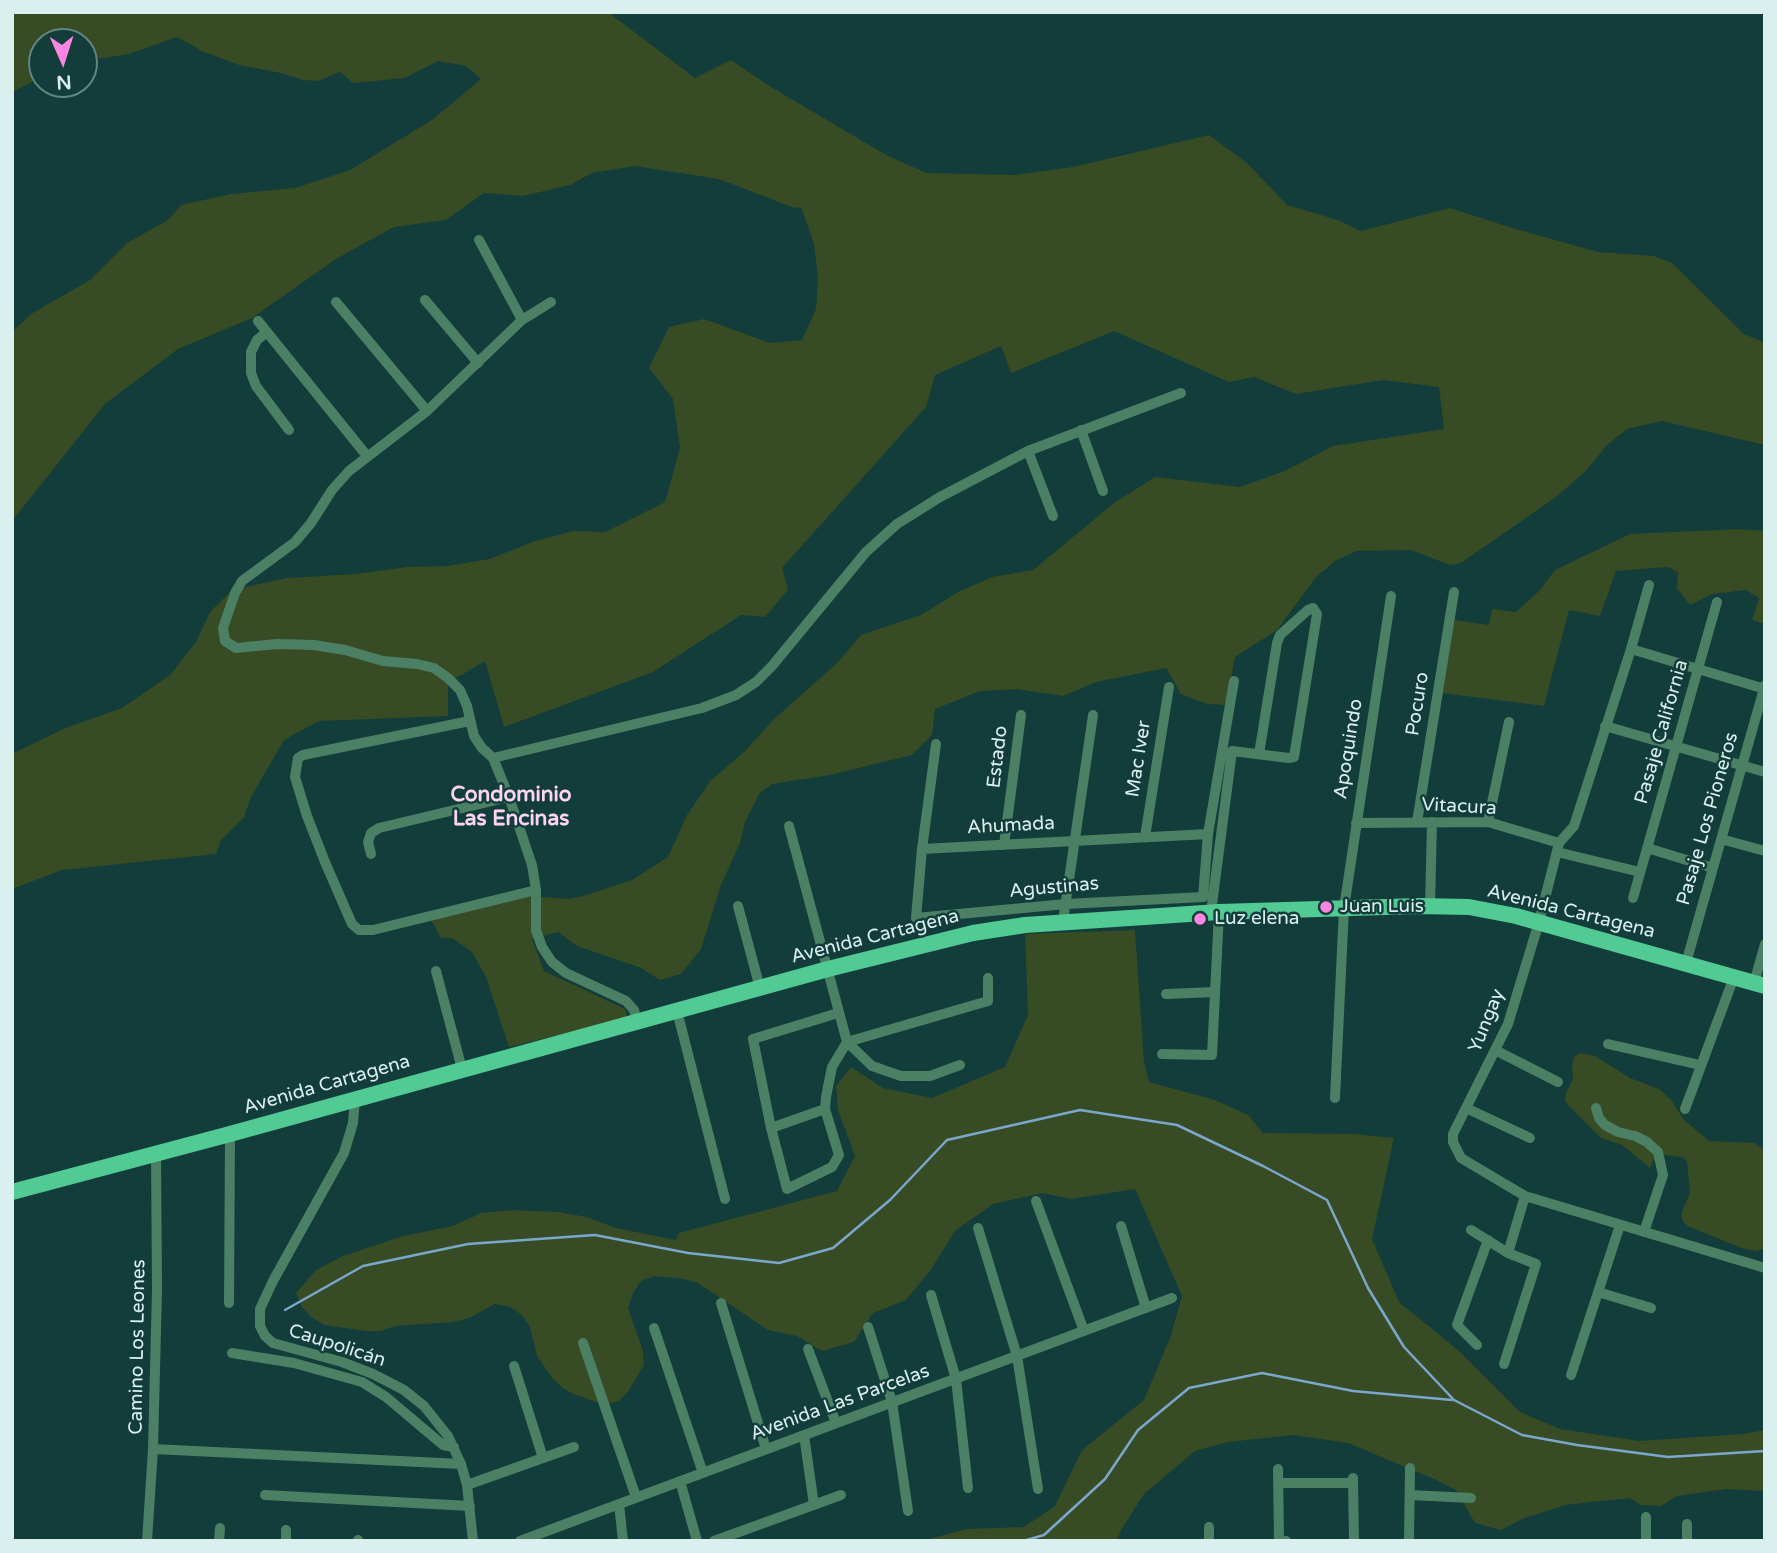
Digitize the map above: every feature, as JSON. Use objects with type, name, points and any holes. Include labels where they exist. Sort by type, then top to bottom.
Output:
[{"type":"main road","name":"Avenida Cartagena","points":[[12,1192],[828,969],[973,933],[1063,921],[1215,912],[1430,906],[1476,908],[1539,922],[1759,984]]},
{"type":"street","points":[[479,240],[522,320]]},
{"type":"street","points":[[425,300],[478,363]]},
{"type":"street","points":[[336,302],[427,411]]},
{"type":"street","points":[[551,302],[522,320],[427,411],[349,471],[295,542],[242,581],[224,624],[223,637],[228,645],[236,649],[277,644],[314,645],[345,650],[383,661],[425,666],[441,673],[454,684],[464,698],[478,742],[493,758],[509,797],[532,865],[536,890],[536,930],[547,955],[566,972],[626,1001],[634,1010],[637,1022]]},
{"type":"street","points":[[258,321],[367,456]]},
{"type":"street","points":[[267,332],[257,341],[251,352],[251,373],[256,386],[289,430]]},
{"type":"street","points":[[493,758],[702,708],[736,695],[756,682],[772,666],[881,537],[940,497],[1028,451],[1181,393]]},
{"type":"street","points":[[1081,430],[1103,491]]},
{"type":"street","points":[[1028,451],[1053,516]]},
{"type":"street","name":"Yungay","points":[[1649,585],[1574,826],[1558,847],[1539,922],[1508,1024],[1453,1134],[1453,1146],[1458,1155],[1496,1181],[1525,1196],[1765,1268]]},
{"type":"street","name":"Pocuro","points":[[1417,822],[1454,592]]},
{"type":"street","name":"Apoquindo","points":[[1335,1098],[1344,908],[1391,596]]},
{"type":"street","name":"Pasaje California","points":[[1633,898],[1717,601]]},
{"type":"street","points":[[1162,1055],[1212,1055],[1215,912],[1232,751],[1289,758],[1294,757],[1317,614],[1313,608],[1280,635],[1276,643],[1259,754]]},
{"type":"street","points":[[1631,649],[1764,688]]},
{"type":"street","points":[[1208,834],[1234,681]]},
{"type":"street","name":"Mac Iver","points":[[1144,837],[1169,687]]},
{"type":"street","name":"Pasaje Los Pioneros","points":[[1686,963],[1764,688]]},
{"type":"street","name":"Estado","points":[[1004,845],[1021,715]]},
{"type":"street","points":[[1063,921],[1093,715]]},
{"type":"street","points":[[470,721],[298,758],[295,776],[316,839],[352,924],[359,930],[373,930],[536,890]]},
{"type":"street","points":[[1488,822],[1509,722]]},
{"type":"street","points":[[1605,726],[1765,772]]},
{"type":"street","points":[[922,849],[936,744]]},
{"type":"street","points":[[371,854],[368,842],[371,833],[379,828],[509,797]]},
{"type":"street","points":[[1430,906],[1432,822]]},
{"type":"street","name":"Vitacura","points":[[1356,823],[1488,822],[1558,847]]},
{"type":"street","points":[[789,826],[847,1042],[873,1066],[901,1076],[930,1076],[960,1065]]},
{"type":"street","name":"Ahumada","points":[[922,849],[1208,834]]},
{"type":"street","name":"Agustinas","points":[[922,849],[916,918],[1066,904],[1203,897],[1208,834]]},
{"type":"street","points":[[1721,839],[1765,851]]},
{"type":"street","points":[[1558,847],[1640,872]]},
{"type":"street","points":[[1647,848],[1713,868]]},
{"type":"street","points":[[738,906],[760,988]]},
{"type":"street","points":[[1759,984],[1765,944]]},
{"type":"street","points":[[436,971],[463,1069]]},
{"type":"street","points":[[1685,1109],[1734,977]]},
{"type":"street","points":[[838,1013],[753,1039],[771,1128],[787,1189],[832,1167],[839,1155],[825,1109],[829,1076],[836,1058],[847,1042],[988,1001],[988,978]]},
{"type":"street","points":[[1166,994],[1215,992]]},
{"type":"street","points":[[677,1011],[725,1199]]},
{"type":"street","points":[[1608,1044],[1700,1065]]},
{"type":"street","points":[[1495,1050],[1558,1082]]},
{"type":"street","name":"Caupolicán","points":[[355,1099],[353,1123],[344,1153],[273,1281],[260,1309],[260,1326],[265,1336],[273,1343],[342,1362],[384,1379],[404,1390],[433,1416],[454,1447],[461,1464],[467,1485],[473,1541]]},
{"type":"street","points":[[1466,1108],[1530,1138]]},
{"type":"street","points":[[1596,1108],[1605,1125],[1647,1142],[1658,1152],[1662,1175],[1644,1232]]},
{"type":"street","points":[[771,1128],[825,1109]]},
{"type":"street","points":[[229,1303],[230,1134]]},
{"type":"street","name":"Camino Los Leones","points":[[147,1541],[153,1449],[157,1289],[156,1153]]},
{"type":"street","points":[[1508,1253],[1525,1196]]},
{"type":"street","points":[[1036,1201],[1084,1331]]},
{"type":"street","points":[[1571,1375],[1620,1225]]},
{"type":"street","points":[[1121,1226],[1146,1308]]},
{"type":"street","points":[[978,1228],[1017,1356],[1038,1489]]},
{"type":"street","points":[[1471,1230],[1508,1253],[1536,1264],[1504,1363]]},
{"type":"street","points":[[1476,1345],[1457,1325],[1488,1240]]},
{"type":"street","points":[[1598,1292],[1651,1308]]},
{"type":"street","points":[[931,1295],[956,1379],[968,1488]]},
{"type":"street","name":"Avenida Las Parcelas","points":[[520,1541],[547,1536],[636,1497],[1172,1298]]},
{"type":"street","points":[[721,1303],[765,1449]]},
{"type":"street","points":[[868,1327],[892,1402],[908,1511]]},
{"type":"street","points":[[654,1328],[703,1473]]},
{"type":"street","points":[[583,1343],[636,1497]]},
{"type":"street","points":[[808,1349],[836,1423]]},
{"type":"street","points":[[232,1353],[293,1363],[362,1382],[386,1397],[443,1445],[454,1447]]},
{"type":"street","points":[[514,1366],[543,1458]]},
{"type":"street","points":[[804,1435],[814,1505]]},
{"type":"street","points":[[467,1485],[574,1447]]},
{"type":"street","points":[[153,1449],[461,1464]]},
{"type":"street","points":[[1409,1541],[1410,1468]]},
{"type":"street","points":[[1278,1469],[1279,1541],[1286,1541]]},
{"type":"street","points":[[1278,1483],[1353,1480],[1354,1541]]},
{"type":"street","points":[[680,1481],[697,1541]]},
{"type":"street","points":[[1410,1494],[1471,1498]]},
{"type":"street","points":[[265,1495],[470,1506]]},
{"type":"street","points":[[714,1541],[841,1495]]},
{"type":"street","points":[[619,1504],[623,1541]]},
{"type":"street","points":[[1646,1517],[1646,1541]]},
{"type":"street","points":[[1687,1524],[1687,1541]]},
{"type":"street","points":[[1209,1527],[1209,1541]]},
{"type":"street","points":[[219,1541],[220,1528]]},
{"type":"green space","points":[[12,12],[608,12],[695,78],[731,60],[771,87],[888,156],[927,173],[1014,175],[1073,167],[1209,135],[1247,163],[1287,205],[1338,220],[1361,231],[1450,208],[1598,252],[1654,256],[1672,263],[1744,334],[1765,343],[1765,445],[1662,421],[1627,429],[1606,446],[1586,471],[1556,497],[1461,563],[1450,565],[1411,550],[1356,551],[1335,561],[1316,577],[1277,630],[1235,657],[1224,705],[1207,704],[1181,694],[1166,668],[1096,682],[1063,696],[1016,689],[980,691],[935,709],[932,735],[912,755],[830,775],[772,784],[759,794],[745,822],[740,843],[721,885],[701,949],[681,974],[660,980],[641,968],[577,946],[558,932],[532,939],[544,971],[625,1009],[628,1018],[509,1047],[486,977],[472,952],[452,938],[441,938],[431,920],[529,896],[568,899],[632,880],[668,857],[687,815],[711,780],[836,664],[861,635],[921,615],[958,592],[992,577],[1033,570],[1114,503],[1155,477],[1240,487],[1287,470],[1333,446],[1444,429],[1439,387],[1383,380],[1296,394],[1254,377],[1229,382],[1114,331],[1011,373],[1001,346],[935,375],[926,407],[782,568],[788,590],[765,617],[741,615],[653,672],[504,727],[485,661],[448,683],[448,716],[319,721],[284,740],[251,797],[244,817],[221,840],[216,854],[62,870],[12,889],[12,754],[63,729],[122,708],[170,675],[196,642],[210,612],[232,590],[287,578],[447,566],[490,559],[535,541],[574,531],[605,532],[665,502],[680,448],[673,399],[649,368],[669,327],[704,319],[770,343],[802,340],[816,309],[818,278],[814,244],[801,207],[794,208],[719,179],[634,166],[592,173],[570,185],[523,196],[484,193],[446,220],[394,227],[336,259],[252,318],[178,349],[105,404],[12,521],[12,332],[31,314],[90,280],[127,243],[168,220],[181,205],[231,194],[295,188],[350,170],[432,120],[481,79],[466,66],[438,61],[405,78],[353,83],[340,72],[318,81],[303,80],[239,65],[202,51],[177,37],[129,54],[98,59],[98,28],[28,28],[28,84],[12,92]]},
{"type":"green space","points":[[1739,529],[1765,531],[1765,624],[1752,620],[1759,598],[1746,590],[1712,594],[1690,605],[1677,588],[1678,572],[1668,567],[1616,571],[1600,616],[1569,610],[1544,706],[1442,693],[1454,620],[1489,625],[1492,609],[1516,612],[1539,591],[1555,570],[1630,534]]},
{"type":"green space","points":[[1135,930],[1144,1062],[1149,1082],[1215,1100],[1248,1115],[1263,1133],[1354,1134],[1394,1138],[1372,1239],[1399,1302],[1459,1351],[1520,1412],[1560,1429],[1640,1441],[1765,1430],[1765,1491],[1726,1489],[1677,1496],[1661,1506],[1641,1505],[1629,1498],[1565,1505],[1522,1519],[1501,1530],[1475,1523],[1456,1490],[1434,1479],[1348,1443],[1293,1435],[1228,1442],[1195,1451],[1144,1494],[1117,1541],[921,1541],[967,1529],[1024,1527],[1055,1506],[1082,1450],[1144,1400],[1170,1338],[1182,1296],[1135,1189],[1071,1199],[1042,1193],[993,1204],[955,1231],[930,1271],[906,1300],[873,1313],[854,1342],[822,1351],[797,1336],[768,1330],[698,1283],[655,1276],[641,1281],[628,1308],[643,1351],[644,1365],[619,1401],[605,1405],[564,1389],[553,1379],[537,1356],[530,1327],[522,1315],[510,1307],[495,1304],[469,1318],[453,1322],[366,1331],[324,1325],[302,1307],[296,1293],[316,1270],[343,1256],[403,1236],[453,1226],[481,1213],[512,1210],[558,1212],[587,1217],[616,1228],[676,1240],[679,1233],[837,1191],[855,1156],[838,1110],[836,1086],[851,1067],[883,1088],[932,1098],[1005,1067],[1028,1015],[1025,934]]},
{"type":"green space","points":[[1580,1053],[1595,1056],[1630,1078],[1661,1090],[1684,1120],[1709,1141],[1754,1143],[1765,1151],[1765,1248],[1756,1251],[1741,1248],[1688,1226],[1681,1214],[1690,1193],[1687,1162],[1682,1157],[1663,1155],[1653,1161],[1650,1168],[1622,1145],[1601,1138],[1570,1107],[1565,1101],[1566,1093],[1573,1079],[1574,1057]]},
{"type":"waterway","points":[[285,1310],[363,1266],[468,1244],[595,1235],[688,1253],[779,1263],[833,1248],[890,1200],[947,1140],[1080,1110],[1177,1125],[1327,1200],[1368,1288],[1404,1347],[1454,1400],[1522,1435],[1668,1457],[1765,1451]]},
{"type":"waterway","points":[[1023,1541],[1044,1535],[1105,1479],[1138,1430],[1189,1388],[1262,1373],[1353,1391],[1452,1400]]},
{"type":"place","name":"Juan Luis","points":[[1326,907]]},
{"type":"place","name":"Luz elena","points":[[1200,919]]},
{"type":"district","name":"Condominio Las Encinas","points":[[511,807]]}]
